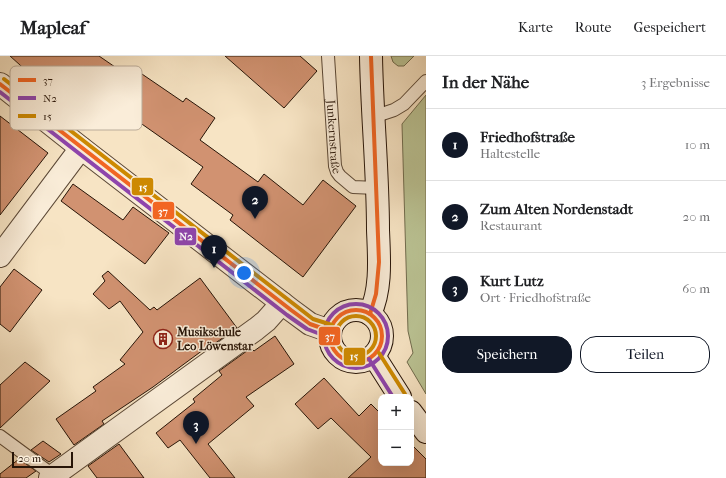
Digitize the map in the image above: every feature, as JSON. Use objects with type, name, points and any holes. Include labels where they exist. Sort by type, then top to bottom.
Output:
[{"type":"street","points":[[370,314],[375,300],[379,269],[371,56]]},
{"type":"street","points":[[0,84],[10,92]]},
{"type":"street","points":[[58,130],[310,324],[330,331]]},
{"type":"street","points":[[0,256],[81,148]]},
{"type":"street","points":[[53,477],[256,329],[266,321],[282,303]]},
{"type":"street","points":[[356,310],[370,314],[379,322],[383,333],[382,344],[374,356],[368,360],[352,362],[343,359],[333,348],[330,337],[330,331],[334,321],[346,312],[356,310]]},
{"type":"street","points":[[374,356],[398,394]]},
{"type":"street","points":[[414,416],[426,432]]},
{"type":"lane","name":"Junkernstraße","points":[[328,56],[335,166],[337,172],[354,186],[377,188]]},
{"type":"lane","points":[[373,117],[394,110],[404,104],[426,81]]},
{"type":"lane","points":[[0,436],[53,477]]},
{"type":"green space","points":[[391,56],[414,56],[404,66],[398,66],[393,62]]},
{"type":"green space","points":[[426,95],[426,394],[407,362],[413,353],[408,331],[402,124]]},
{"type":"building","points":[[10,56],[99,56],[114,66],[21,66]]},
{"type":"building","points":[[225,56],[300,56],[317,71],[284,108]]},
{"type":"building","points":[[142,74],[183,102],[186,98],[215,118],[200,140],[258,182],[264,174],[303,205],[323,180],[356,206],[303,277],[230,220],[233,215],[191,184],[203,167],[142,124]]},
{"type":"building","points":[[0,116],[10,124],[10,130],[18,130],[48,153],[0,215]]},
{"type":"building","points":[[73,184],[123,220],[133,207],[169,233],[145,264],[61,201]]},
{"type":"building","points":[[14,269],[42,290],[10,332],[0,324],[0,287]]},
{"type":"building","points":[[108,271],[150,310],[154,307],[157,310],[200,278],[237,328],[102,421],[104,424],[74,445],[56,419],[96,391],[93,387],[125,364],[120,360],[143,332],[120,301],[109,309],[93,294],[105,281],[102,276]]},
{"type":"building","points":[[275,336],[294,364],[246,397],[254,406],[208,444],[235,478],[210,478],[180,440],[168,448],[156,433],[195,402],[193,399],[222,375],[219,371],[251,348],[254,351]]},
{"type":"building","points":[[25,362],[50,381],[0,428],[0,385]]},
{"type":"building","points":[[324,378],[359,416],[371,404],[378,411],[378,466],[414,466],[414,447],[426,459],[426,478],[348,478],[371,457],[331,418],[318,429],[295,404]]},
{"type":"building","points":[[43,441],[61,454],[49,462],[31,450]]},
{"type":"building","points":[[119,444],[144,478],[97,478],[88,466]]},
{"type":"building","points":[[19,459],[36,471],[26,478],[0,478],[0,474]]},
{"type":"transit line","name":"37","points":[[370,314],[376,294],[379,262],[371,56]]},
{"type":"transit line","name":"15","points":[[4,79],[10,84]]},
{"type":"transit line","name":"37","points":[[0,84],[10,92]]},
{"type":"transit line","name":"N2","points":[[0,92],[10,100]]},
{"type":"transit line","name":"N2","points":[[49,130],[287,315],[307,329],[328,337]]},
{"type":"transit line","name":"37","points":[[59,130],[291,310],[310,324],[330,331]]},
{"type":"transit line","name":"15","points":[[70,130],[313,319],[332,325]]},
{"type":"transit line","name":"N2","points":[[350,304],[362,304],[379,313],[386,324],[388,336],[386,348],[379,359],[362,368],[350,368],[338,363],[329,354],[324,342],[324,330],[329,318],[338,309],[350,304]]},
{"type":"transit line","name":"37","points":[[351,310],[361,310],[375,317],[382,331],[382,336],[382,341],[375,355],[361,362],[351,362],[341,358],[334,351],[330,341],[330,331],[334,321],[341,314],[351,310]]},
{"type":"transit line","name":"15","points":[[360,316],[367,319],[373,325],[376,336],[375,344],[367,353],[360,356],[352,356],[345,353],[337,344],[336,332],[339,325],[348,317],[360,316]]},
{"type":"transit line","name":"15","points":[[379,353],[405,394]]},
{"type":"transit line","name":"N2","points":[[369,359],[391,394]]},
{"type":"place","name":"Zum Alten Nordenstadt","points":[[255,219]]},
{"type":"place","name":"Friedhofstraße","points":[[214,268]]},
{"type":"place","name":"Musikschule Leo Löwenstar","points":[[163,339]]},
{"type":"place","name":"Kurt Lutz","points":[[196,444]]}]
